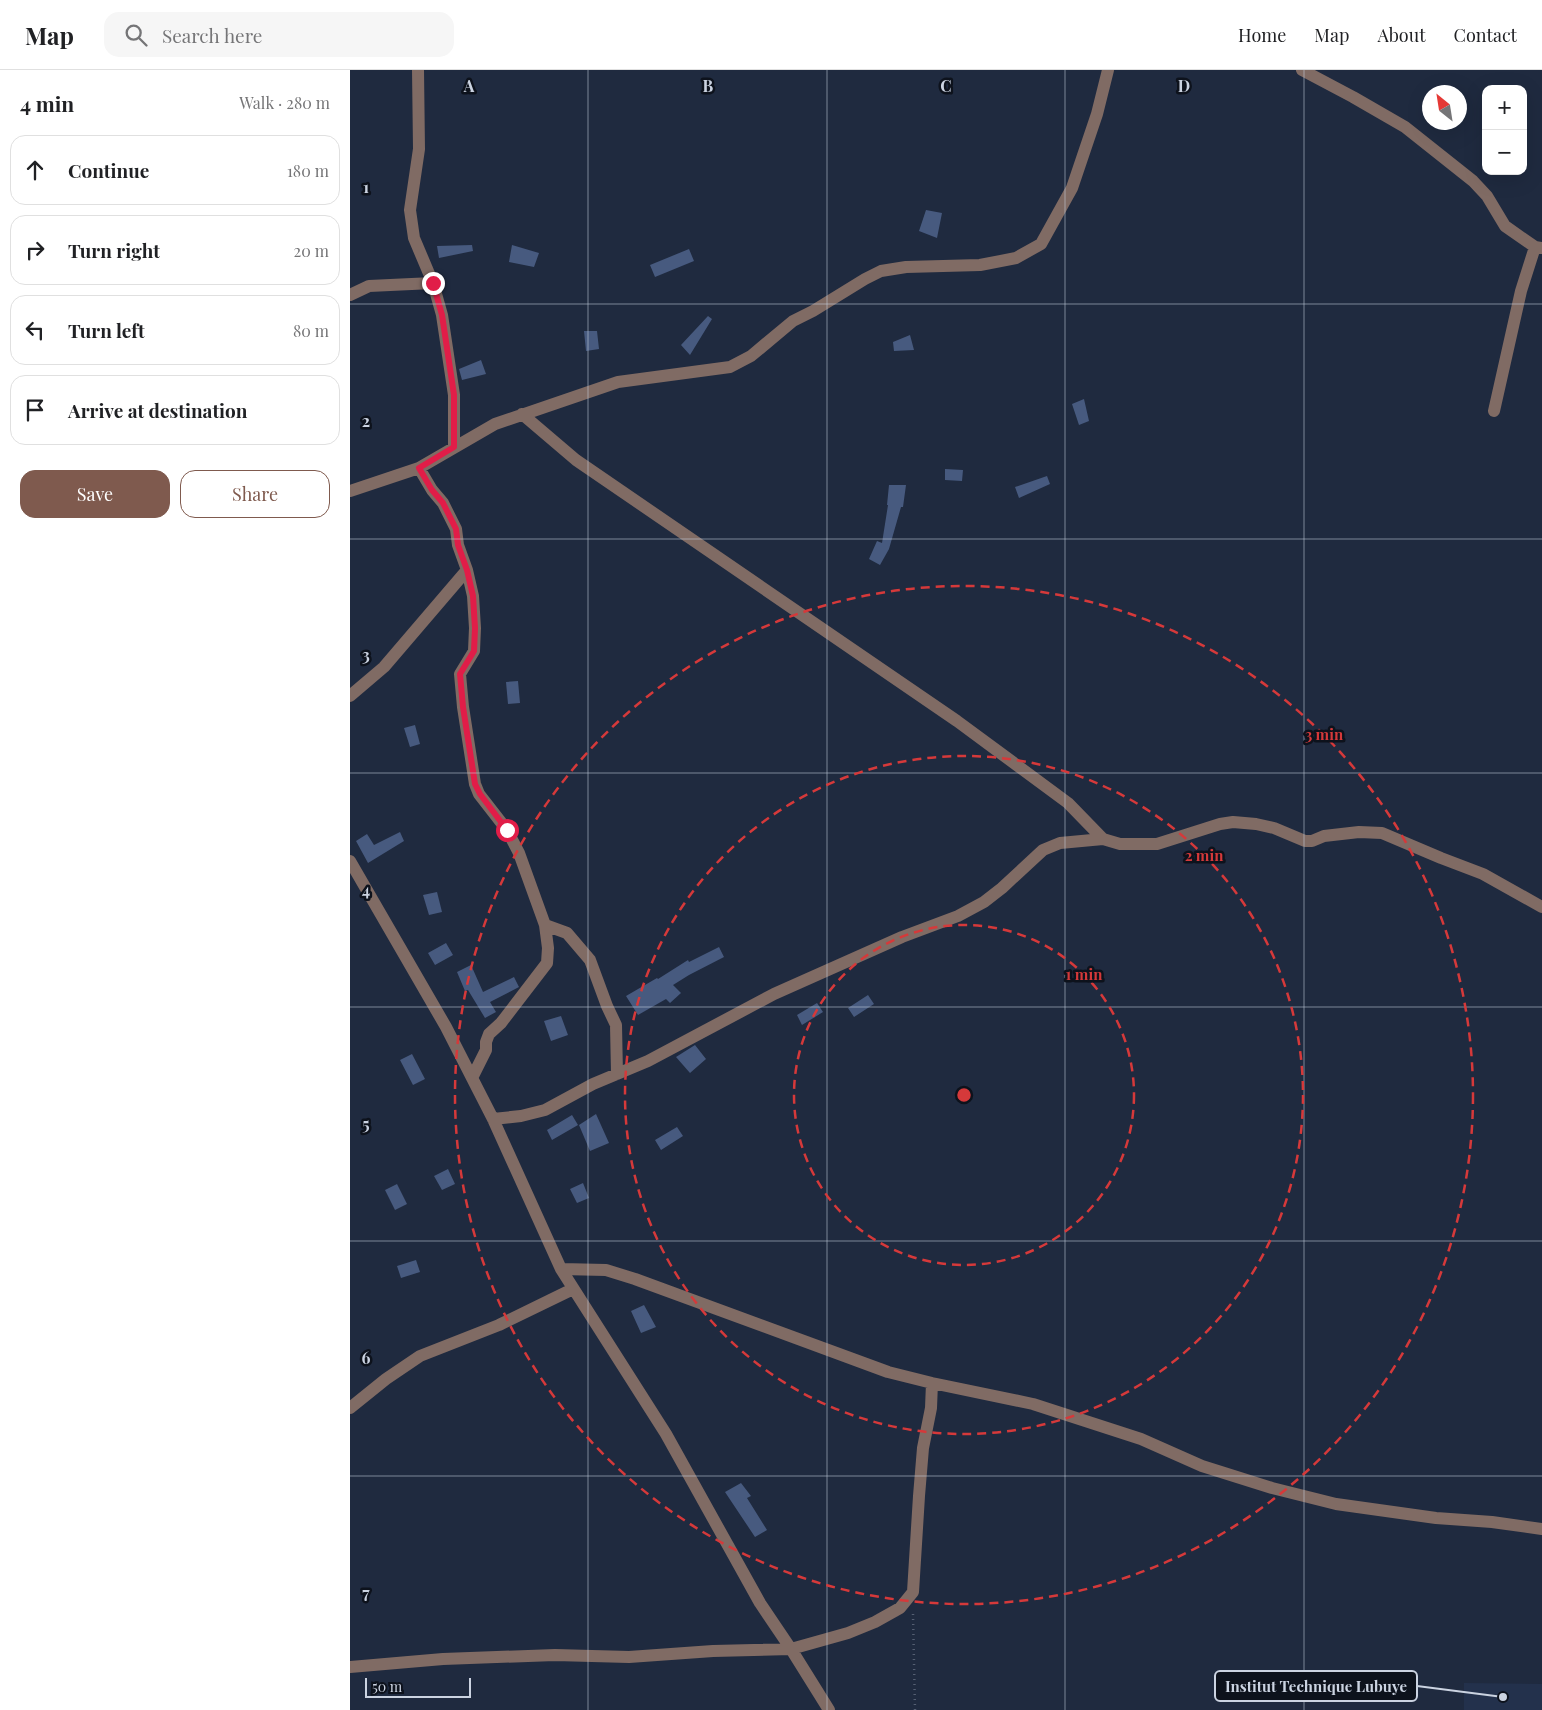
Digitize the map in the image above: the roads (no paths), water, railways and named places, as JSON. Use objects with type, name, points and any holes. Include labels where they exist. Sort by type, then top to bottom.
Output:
[{"type":"street","points":[[418,70],[418,149],[410,210],[414,238],[433,283],[442,315],[454,395],[454,447]]},
{"type":"street","points":[[350,491],[419,468],[495,424],[618,382],[730,367],[751,356],[793,321],[881,271],[906,267],[980,265],[1016,258],[1033,249],[1041,244],[1072,188],[1097,114],[1108,70]]},
{"type":"street","points":[[1302,70],[1405,127],[1473,182],[1487,196],[1506,226],[1539,247],[1521,291],[1494,411]]},
{"type":"street","points":[[350,295],[369,286],[433,283]]},
{"type":"street","points":[[522,414],[576,460],[957,721],[1068,803],[1103,839]]},
{"type":"street","points":[[419,468],[432,490],[443,503],[456,529],[458,545],[467,570],[473,596],[474,651],[460,674],[475,784],[480,794],[507,830],[519,853],[545,926],[548,948],[547,963],[501,1022],[489,1034],[486,1050],[472,1078]]},
{"type":"street","points":[[350,696],[384,667],[467,570]]},
{"type":"street","points":[[493,1119],[521,1116],[545,1110],[593,1084],[648,1061],[774,994],[902,937],[958,916],[984,902],[1043,850],[1060,842],[1103,839],[1120,844],[1157,844],[1220,824],[1233,822],[1274,828],[1305,842],[1324,836],[1359,832],[1382,833],[1483,874],[1542,907]]},
{"type":"street","points":[[350,861],[446,1027],[493,1119],[561,1268],[666,1434],[760,1603],[829,1710]]},
{"type":"street","points":[[545,926],[567,933],[590,960],[616,1025],[617,1074]]},
{"type":"street","points":[[561,1268],[606,1270],[879,1369],[932,1384],[1033,1404],[1141,1439],[1202,1466],[1272,1488],[1336,1504],[1542,1529]]},
{"type":"street","points":[[350,1408],[386,1379],[420,1356],[499,1325],[573,1289]]},
{"type":"street","points":[[350,1667],[442,1659],[555,1655],[629,1657],[713,1651],[791,1649],[848,1633],[875,1622],[900,1608],[913,1592],[923,1448],[931,1408],[932,1384]]},
{"type":"place","name":"Institut Technique Lubuye","points":[[1503,1697]]}]
